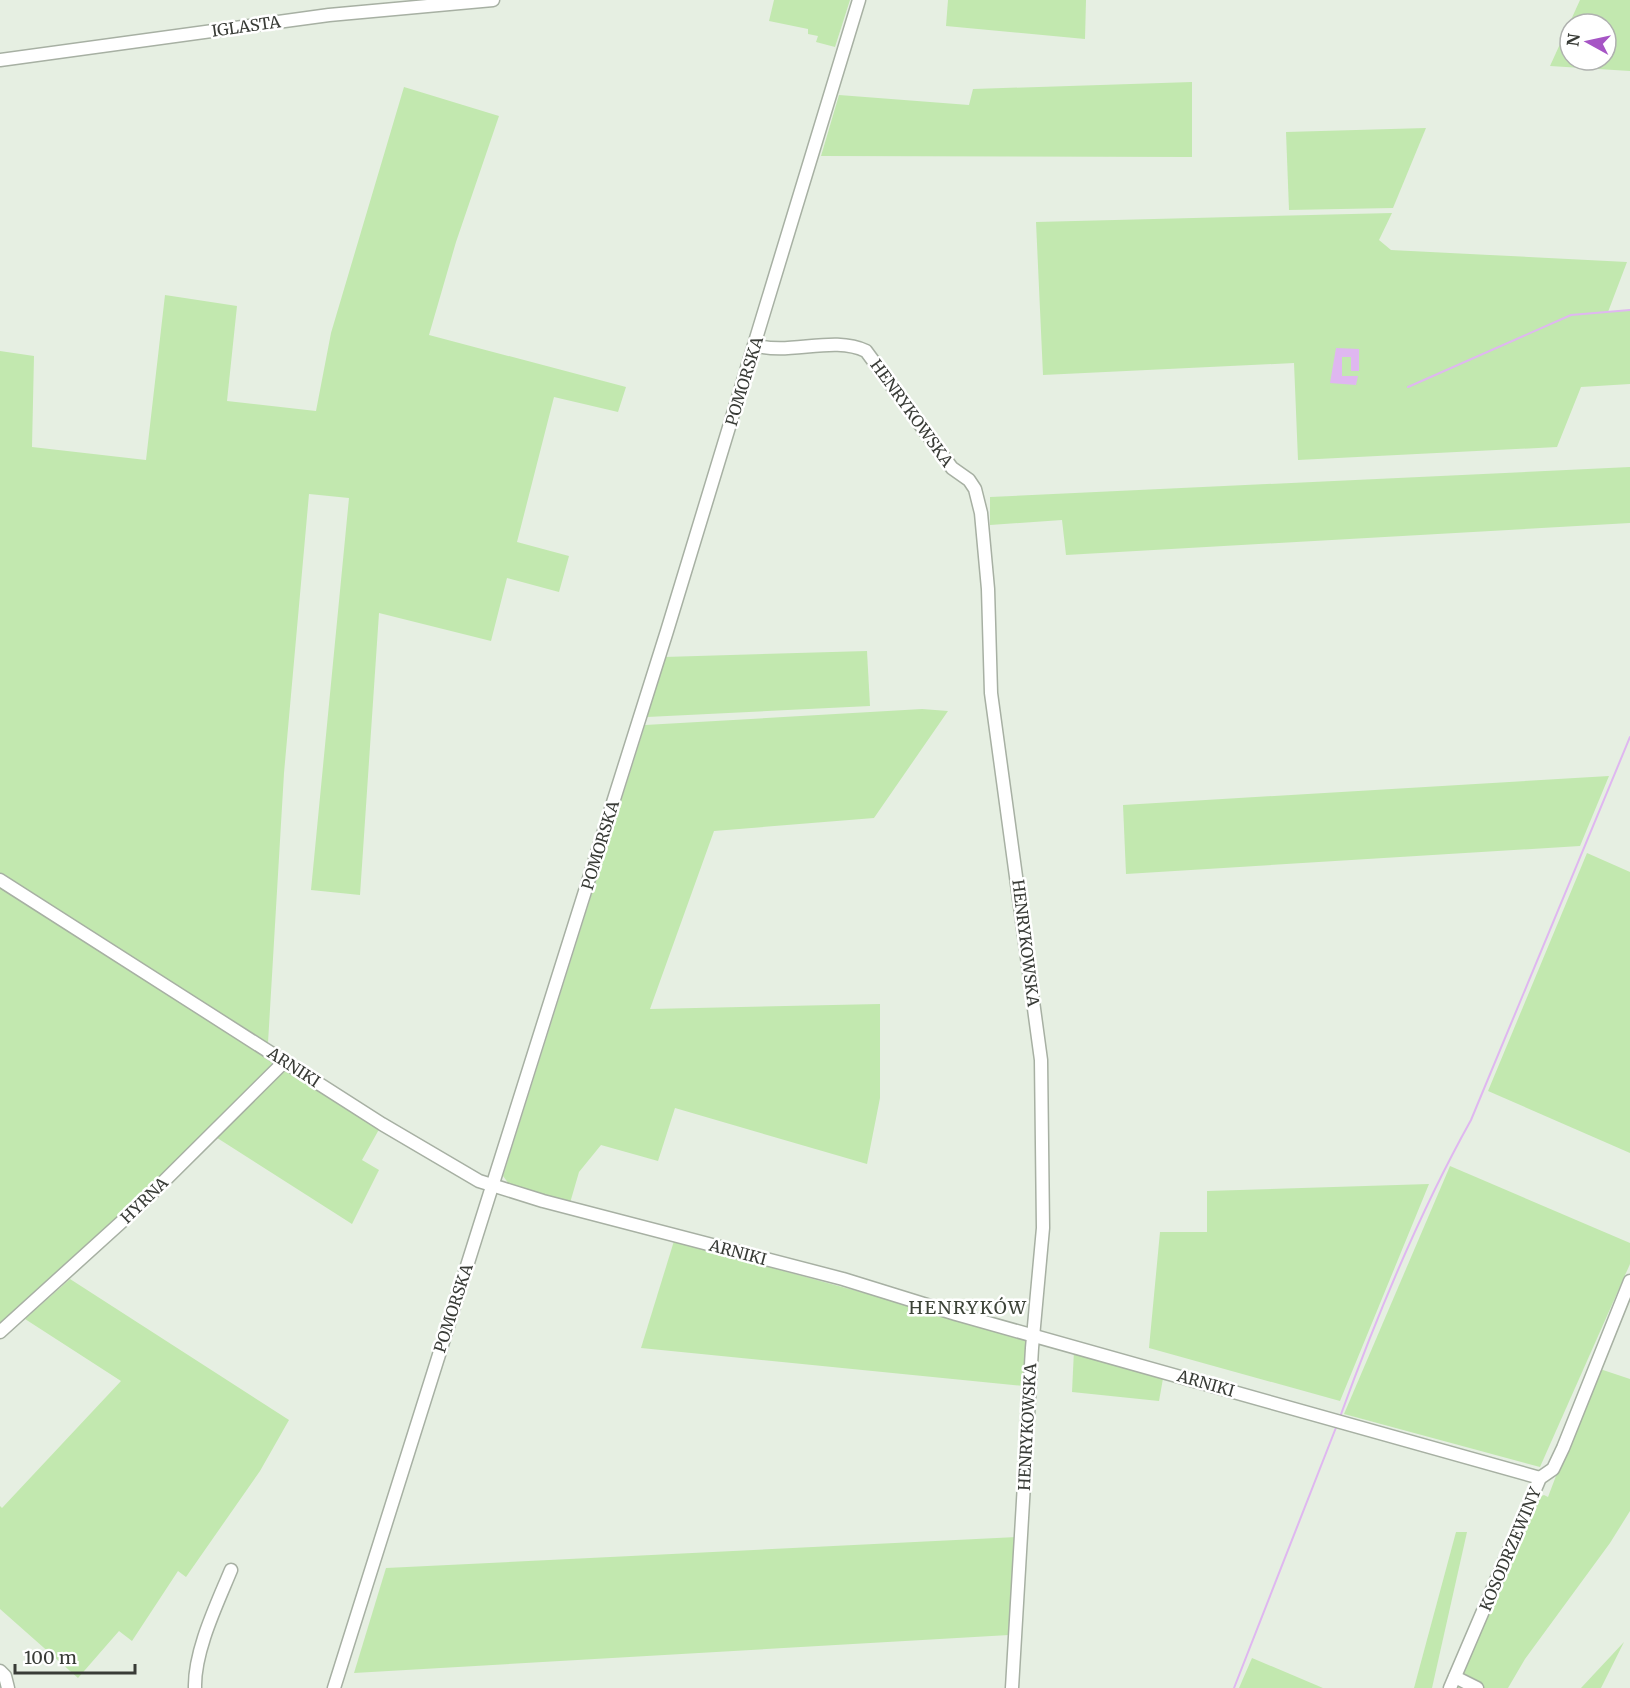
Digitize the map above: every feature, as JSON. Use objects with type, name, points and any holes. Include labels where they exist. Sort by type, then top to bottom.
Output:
[{"type":"street","name":"IGLASTA","points":[[0,60],[329,15],[493,0]]},
{"type":"street","name":"POMORSKA","points":[[334,1688],[493,1185],[859,0]]},
{"type":"street","name":"HENRYKOWSKA","points":[[754,345],[770,348],[844,346],[866,351],[952,468],[969,480],[975,489],[981,513],[988,588],[991,693],[1041,1060],[1042,1228],[1012,1688]]},
{"type":"street","name":"ARNIKI","points":[[0,880],[55,913],[284,1062],[476,1179],[543,1201],[843,1279],[956,1314],[1034,1334],[1540,1478]]},
{"type":"street","name":"HYRNA","points":[[0,1332],[138,1207],[284,1062]]},
{"type":"street","name":"KOSODRZEWINY","points":[[1453,1683],[1540,1478],[1553,1469],[1563,1448],[1630,1281]]},
{"type":"street","points":[[195,1688],[195,1676],[211,1619],[231,1570]]},
{"type":"street","points":[[0,1671],[5,1676],[8,1688]]},
{"type":"street","points":[[1453,1683],[1477,1688]]},
{"type":"green space","points":[[774,0],[850,0],[835,47],[816,42],[818,36],[808,34],[808,29],[769,21]]},
{"type":"green space","points":[[948,0],[1086,0],[1085,39],[946,26]]},
{"type":"green space","points":[[1580,0],[1630,0],[1630,71],[1618,70],[1618,12],[1575,12]]},
{"type":"green space","points":[[1558,48],[1558,66],[1550,66]]},
{"type":"green space","points":[[1192,82],[1192,157],[821,156],[839,95],[969,105],[973,89]]},
{"type":"green space","points":[[404,87],[499,116],[456,242],[429,335],[626,387],[618,412],[554,397],[517,542],[569,556],[559,592],[507,578],[491,641],[379,613],[360,895],[311,890],[349,498],[309,494],[284,773],[268,1043],[234,1021],[233,1027],[382,1124],[362,1160],[379,1170],[352,1224],[211,1134],[0,1325],[0,351],[34,356],[32,447],[146,460],[165,295],[237,306],[227,401],[316,411],[331,333]]},
{"type":"green space","points":[[1426,128],[1393,208],[1289,210],[1286,132]]},
{"type":"green space","points":[[1392,213],[1379,240],[1391,250],[1627,262],[1608,312],[1630,310],[1630,384],[1581,387],[1557,447],[1298,460],[1294,363],[1043,375],[1036,222]]},
{"type":"green space","points":[[1630,467],[1630,523],[1066,555],[1062,520],[990,525],[990,497]]},
{"type":"green space","points":[[867,651],[870,706],[647,717],[664,657]]},
{"type":"green space","points":[[922,709],[948,711],[874,818],[714,831],[650,1009],[880,1004],[880,1098],[867,1164],[675,1108],[658,1161],[601,1145],[579,1172],[570,1203],[509,1184],[503,1176],[645,725]]},
{"type":"green space","points":[[1609,776],[1580,846],[1126,874],[1123,805]]},
{"type":"green space","points":[[1587,853],[1630,872],[1630,1153],[1488,1091]]},
{"type":"green space","points":[[1450,1166],[1630,1243],[1630,1264],[1540,1467],[1344,1414]]},
{"type":"green space","points":[[1429,1184],[1340,1401],[1149,1348],[1160,1232],[1207,1232],[1207,1191]]},
{"type":"green space","points":[[674,1241],[1025,1337],[1028,1344],[1024,1386],[641,1348]]},
{"type":"green space","points":[[70,1279],[289,1420],[260,1471],[186,1577],[178,1571],[132,1641],[119,1631],[78,1678],[0,1609],[0,1506],[2,1508],[121,1381],[25,1319]]},
{"type":"green space","points":[[1074,1350],[1164,1373],[1159,1401],[1072,1392]]},
{"type":"green space","points":[[1597,1368],[1630,1379],[1630,1511],[1610,1543],[1525,1659],[1508,1688],[1451,1688],[1530,1501],[1544,1495],[1548,1497]]},
{"type":"green space","points":[[1456,1532],[1467,1532],[1432,1688],[1414,1688]]},
{"type":"green space","points":[[1017,1537],[1009,1635],[354,1673],[386,1568]]},
{"type":"green space","points":[[1624,1642],[1601,1688],[1581,1688]]},
{"type":"green space","points":[[1252,1658],[1323,1688],[1239,1688]]},
{"type":"shaded area","points":[[1336,348],[1359,349],[1359,371],[1351,371],[1351,357],[1342,357],[1342,376],[1358,376],[1356,385],[1330,383]]},
{"type":"waterway","points":[[1408,387],[1571,315],[1630,310]]},
{"type":"waterway","points":[[1340,1417],[1400,1266],[1433,1192],[1471,1120],[1630,737]]},
{"type":"waterway","points":[[1234,1688],[1337,1425]]},
{"type":"district","name":"HENRYKÓW","points":[[968,1307]]}]
